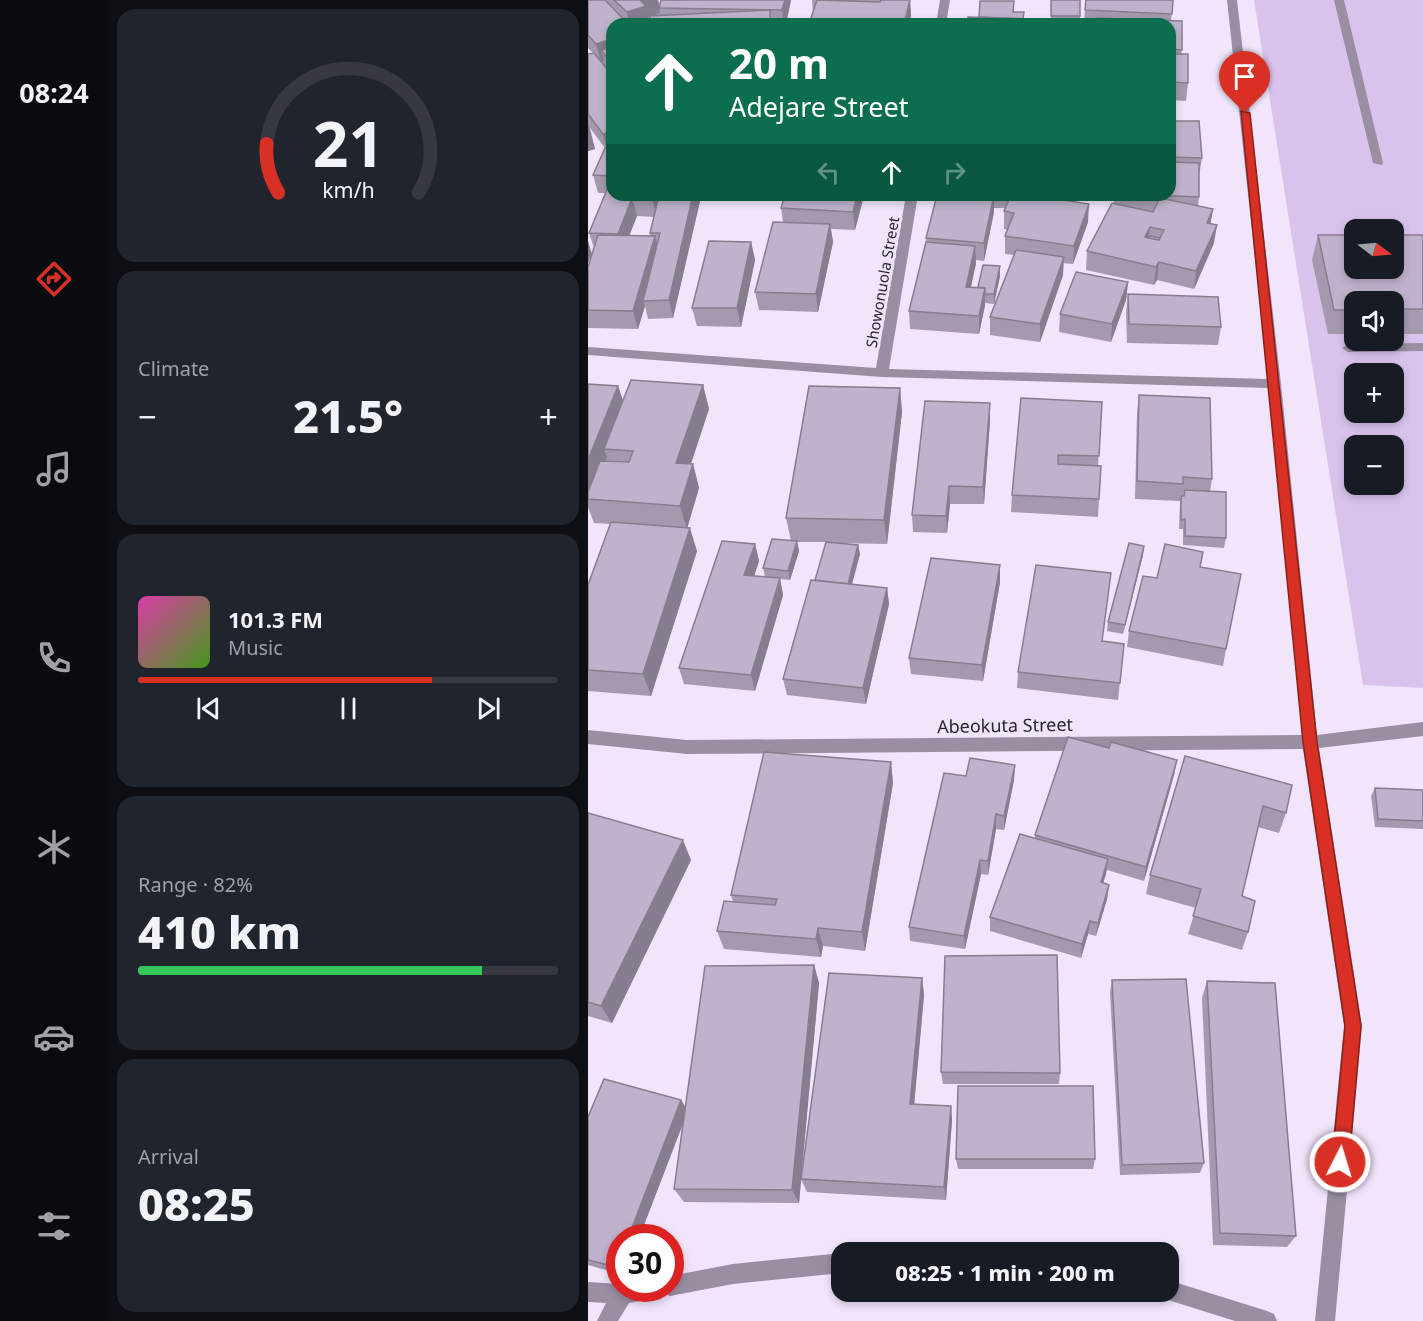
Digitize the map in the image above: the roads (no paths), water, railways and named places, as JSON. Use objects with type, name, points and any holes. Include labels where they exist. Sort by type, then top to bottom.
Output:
[{"type":"street","points":[[942,18],[945,0]]},
{"type":"street","points":[[1233,0],[1275,384],[1310,742],[1353,1026],[1325,1321]]},
{"type":"street","points":[[1339,0],[1378,163]]},
{"type":"street","name":"Showonuola Street","points":[[882,373],[911,201]]},
{"type":"street","points":[[1404,347],[1423,347]]},
{"type":"street","points":[[588,351],[882,373],[1275,384]]},
{"type":"street","name":"Abeokuta Street","points":[[588,737],[687,747],[1310,742],[1423,729]]},
{"type":"street","points":[[684,1283],[733,1274],[831,1264]]},
{"type":"street","points":[[588,1292],[606,1293]]},
{"type":"street","points":[[1179,1294],[1267,1321]]},
{"type":"street","points":[[607,1321],[619,1302]]}]
